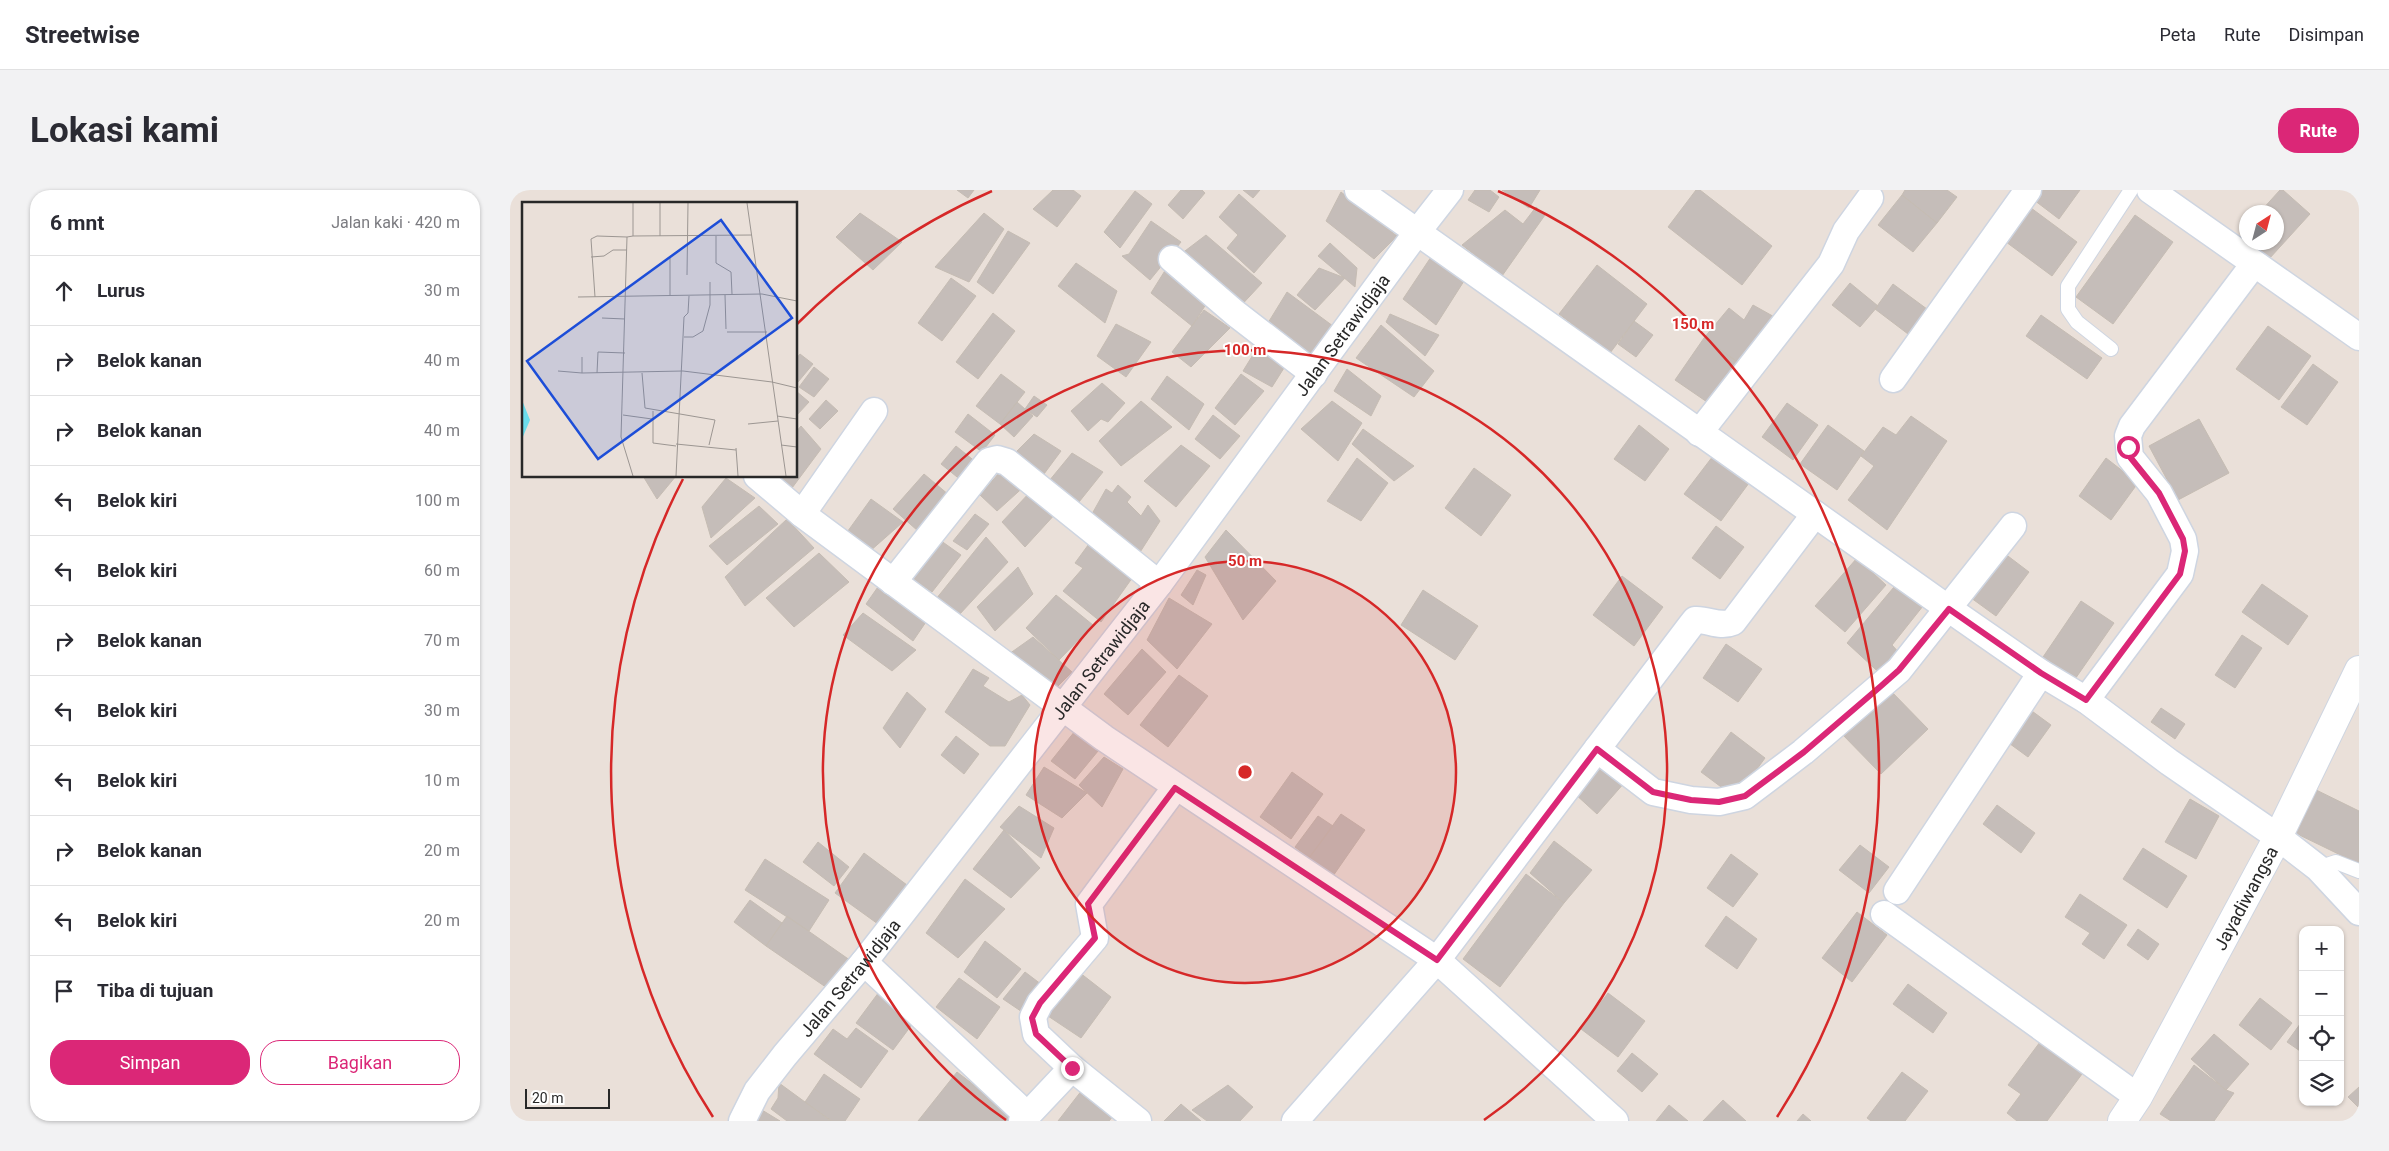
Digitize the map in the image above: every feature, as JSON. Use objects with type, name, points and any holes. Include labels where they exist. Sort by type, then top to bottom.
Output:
[{"type":"street","points":[[1358,190],[1949,609],[2041,673],[2086,700],[2169,762],[2278,837],[2318,868],[2359,912]]},
{"type":"street","name":"Jalan Setrawidjaja","points":[[742,1121],[763,1084],[864,962],[1159,584],[1450,190]]},
{"type":"street","points":[[1893,379],[2028,190]]},
{"type":"street","points":[[2150,190],[2359,337]]},
{"type":"street","points":[[1699,433],[1832,264],[1846,231],[1870,198]]},
{"type":"street","points":[[1172,259],[1235,313],[1314,374]]},
{"type":"street","points":[[2086,700],[2180,574],[2183,563],[2183,539],[2159,493],[2130,457],[2128,436],[2132,426],[2254,264]]},
{"type":"street","points":[[802,514],[874,411]]},
{"type":"street","points":[[893,582],[989,461],[997,459],[1007,462],[1159,584]]},
{"type":"street","points":[[759,478],[802,514],[893,582],[1175,788],[1437,960],[1615,1121]]},
{"type":"street","points":[[1296,1121],[1437,960],[1695,620],[1720,625],[1733,622],[1815,514]]},
{"type":"street","points":[[1597,749],[1653,792],[1691,800],[1719,802],[1745,796],[1804,752],[1899,670],[2013,526]]},
{"type":"street","name":"Jayadiwangsa","points":[[2122,1121],[2138,1097],[2278,837],[2359,670]]},
{"type":"street","points":[[1897,891],[2041,673]]},
{"type":"street","points":[[1138,1121],[1072,1068],[1036,1034],[1032,1018],[1040,1003],[1095,938],[1088,904],[1175,788]]},
{"type":"street","points":[[1884,914],[2138,1097]]},
{"type":"street","points":[[864,962],[1024,1118],[1072,1068]]},
{"type":"lane","points":[[2111,349],[2076,322],[2068,309],[2068,286],[2131,190]]},
{"type":"lane","points":[[2318,868],[2336,862],[2359,871]]},
{"type":"building","points":[[957,190],[974,190],[968,198]]},
{"type":"building","points":[[1053,190],[1073,190],[1081,196],[1057,227],[1033,209]]},
{"type":"building","points":[[1181,190],[1202,190],[1205,193],[1183,219],[1168,205]]},
{"type":"building","points":[[1243,190],[1260,190],[1253,198]]},
{"type":"building","points":[[1475,190],[1490,190],[1499,197],[1489,212],[1468,200]]},
{"type":"building","points":[[1502,190],[1540,190],[1529,208]]},
{"type":"building","points":[[1696,190],[1700,190],[1772,246],[1742,285],[1668,227]]},
{"type":"building","points":[[1905,190],[1947,190],[1957,197],[1937,223],[1902,195]]},
{"type":"building","points":[[2036,190],[2080,190],[2059,219],[2030,197]]},
{"type":"building","points":[[2280,190],[2283,190],[2310,214],[2284,243],[2284,205],[2266,205]]},
{"type":"building","points":[[1135,191],[1152,204],[1120,248],[1104,232]]},
{"type":"building","points":[[1341,192],[1397,236],[1374,259],[1326,221]]},
{"type":"building","points":[[1239,194],[1286,236],[1254,273],[1227,248],[1238,235],[1219,217]]},
{"type":"building","points":[[1902,195],[1937,223],[1913,252],[1878,225]]},
{"type":"building","points":[[2027,205],[2077,242],[2052,276],[2002,239]]},
{"type":"building","points":[[1536,207],[1545,215],[1502,276],[1462,245],[1505,210],[1523,224]]},
{"type":"building","points":[[860,213],[902,242],[873,270],[836,237]]},
{"type":"building","points":[[984,213],[1004,229],[969,282],[935,267]]},
{"type":"building","points":[[2135,215],[2173,242],[2113,324],[2076,297]]},
{"type":"building","points":[[1151,221],[1181,242],[1150,280],[1122,256],[1129,254]]},
{"type":"building","points":[[1008,231],[1030,243],[993,294],[977,282]]},
{"type":"building","points":[[1206,235],[1262,283],[1236,311],[1181,254]]},
{"type":"building","points":[[1330,243],[1357,268],[1355,287],[1318,256]]},
{"type":"building","points":[[2259,250],[2277,250],[2269,259]]},
{"type":"building","points":[[1433,254],[1464,281],[1436,325],[1403,299]]},
{"type":"building","points":[[1171,261],[1212,295],[1192,326],[1151,293]]},
{"type":"building","points":[[1076,263],[1117,291],[1105,323],[1058,286]]},
{"type":"building","points":[[1597,265],[1647,304],[1610,353],[1559,314]]},
{"type":"building","points":[[1319,268],[1345,278],[1315,310],[1297,295]]},
{"type":"building","points":[[951,278],[976,296],[942,341],[918,323]]},
{"type":"building","points":[[1850,283],[1878,306],[1860,327],[1832,305]]},
{"type":"building","points":[[1893,284],[1931,312],[1912,337],[1875,309]]},
{"type":"building","points":[[1287,292],[1337,329],[1308,363],[1263,331]]},
{"type":"building","points":[[1753,305],[1778,319],[1739,363],[1704,338],[1729,308],[1744,320]]},
{"type":"building","points":[[1204,310],[1230,328],[1191,367],[1172,352]]},
{"type":"building","points":[[993,313],[1015,331],[978,379],[956,362]]},
{"type":"building","points":[[1390,314],[1439,335],[1425,356],[1386,322]]},
{"type":"building","points":[[2041,315],[2102,358],[2087,379],[2026,336]]},
{"type":"building","points":[[1634,321],[1653,335],[1636,357],[1618,344]]},
{"type":"building","points":[[1116,324],[1151,342],[1126,377],[1097,356]]},
{"type":"building","points":[[1381,325],[1434,371],[1414,397],[1356,358]]},
{"type":"building","points":[[2268,326],[2311,356],[2279,400],[2236,369]]},
{"type":"building","points":[[1704,338],[1739,363],[1710,404],[1675,380]]},
{"type":"building","points":[[1259,345],[1289,360],[1272,387],[1243,371]]},
{"type":"building","points":[[800,354],[813,364],[798,382],[798,356]]},
{"type":"building","points":[[2313,364],[2338,382],[2307,425],[2281,407]]},
{"type":"building","points":[[814,367],[829,379],[814,397],[799,387]]},
{"type":"building","points":[[1347,369],[1381,396],[1371,416],[1334,391]]},
{"type":"building","points":[[1001,374],[1025,392],[1000,424],[976,406]]},
{"type":"building","points":[[1241,374],[1264,391],[1235,425],[1215,408]]},
{"type":"building","points":[[1167,376],[1204,404],[1189,430],[1151,399]]},
{"type":"building","points":[[1102,383],[1125,403],[1108,422],[1101,419],[1088,431],[1071,411]]},
{"type":"building","points":[[798,393],[809,402],[798,414]]},
{"type":"building","points":[[1034,396],[1047,405],[1037,417],[1025,409]]},
{"type":"building","points":[[826,400],[838,411],[820,429],[809,419]]},
{"type":"building","points":[[1141,401],[1172,427],[1121,466],[1099,441]]},
{"type":"building","points":[[1332,401],[1362,423],[1338,461],[1301,429]]},
{"type":"building","points":[[1017,402],[1033,416],[1014,437],[1000,424]]},
{"type":"building","points":[[1787,403],[1818,425],[1793,460],[1762,437]]},
{"type":"building","points":[[968,414],[995,435],[982,452],[955,432]]},
{"type":"building","points":[[1213,415],[1240,436],[1220,459],[1195,439]]},
{"type":"building","points":[[1911,416],[1947,441],[1887,530],[1848,500],[1874,466],[1861,456],[1883,427],[1896,435]]},
{"type":"building","points":[[2199,419],[2229,473],[2178,500],[2149,446]]},
{"type":"building","points":[[1639,425],[1669,449],[1645,481],[1614,459]]},
{"type":"building","points":[[1828,425],[1864,451],[1837,490],[1800,464]]},
{"type":"building","points":[[801,426],[821,449],[792,488],[780,478],[798,478],[798,430]]},
{"type":"building","points":[[1363,429],[1414,466],[1394,481],[1352,444]]},
{"type":"building","points":[[1034,434],[1061,451],[1041,478],[1011,457]]},
{"type":"building","points":[[1181,445],[1210,466],[1176,507],[1144,481]]},
{"type":"building","points":[[956,446],[977,463],[962,481],[941,464]]},
{"type":"building","points":[[1072,453],[1103,472],[1075,507],[1049,481]]},
{"type":"building","points":[[1713,456],[1749,483],[1721,521],[1684,494]]},
{"type":"building","points":[[1357,458],[1388,483],[1361,521],[1327,501]]},
{"type":"building","points":[[2106,458],[2138,483],[2111,520],[2079,496]]},
{"type":"building","points":[[1005,466],[1028,483],[997,511],[980,495]]},
{"type":"building","points":[[1474,468],[1511,495],[1481,536],[1445,508]]},
{"type":"building","points":[[924,474],[949,495],[918,531],[893,509]]},
{"type":"building","points":[[644,478],[674,478],[657,499]]},
{"type":"building","points":[[726,478],[755,498],[711,538],[702,507]]},
{"type":"building","points":[[1118,485],[1131,497],[1127,502],[1141,516],[1148,505],[1160,521],[1135,560],[1088,521],[1106,489],[1112,493]]},
{"type":"building","points":[[1032,490],[1057,512],[1025,547],[1002,522]]},
{"type":"building","points":[[871,499],[903,522],[869,552],[845,535]]},
{"type":"building","points":[[759,506],[778,524],[727,565],[709,546]]},
{"type":"building","points":[[975,514],[989,524],[967,550],[953,541]]},
{"type":"building","points":[[787,519],[814,548],[745,606],[725,577]]},
{"type":"building","points":[[1716,526],[1744,547],[1720,579],[1692,558]]},
{"type":"building","points":[[1226,530],[1276,581],[1243,620],[1205,557]]},
{"type":"building","points":[[986,537],[1008,562],[959,615],[936,599]]},
{"type":"building","points":[[1094,537],[1135,574],[1101,622],[1063,591],[1083,568],[1075,563]]},
{"type":"building","points":[[937,538],[961,555],[932,592],[906,574]]},
{"type":"building","points":[[2000,550],[2029,572],[1996,616],[1967,595]]},
{"type":"building","points":[[819,553],[849,582],[794,627],[766,598]]},
{"type":"building","points":[[1857,558],[1886,585],[1845,632],[1815,606]]},
{"type":"building","points":[[1018,567],[1033,594],[995,631],[977,607]]},
{"type":"building","points":[[1197,570],[1206,575],[1193,605],[1181,595]]},
{"type":"building","points":[[1622,576],[1663,607],[1634,646],[1593,615]]},
{"type":"building","points":[[880,584],[928,619],[913,641],[866,604]]},
{"type":"building","points":[[2262,584],[2308,616],[2288,645],[2242,612]]},
{"type":"building","points":[[1894,587],[1923,606],[1892,645],[1903,657],[1886,679],[1847,643]]},
{"type":"building","points":[[1423,590],[1478,626],[1455,660],[1401,625]]},
{"type":"building","points":[[1056,595],[1093,625],[1059,660],[1026,628]]},
{"type":"building","points":[[1169,598],[1212,624],[1177,669],[1147,640]]},
{"type":"building","points":[[2081,601],[2114,623],[2073,682],[2041,660]]},
{"type":"building","points":[[863,613],[916,650],[892,671],[843,635]]},
{"type":"building","points":[[2242,635],[2262,648],[2235,688],[2215,675]]},
{"type":"building","points":[[1033,637],[1072,672],[1049,695],[1009,654]]},
{"type":"building","points":[[1726,644],[1762,669],[1738,702],[1703,678]]},
{"type":"building","points":[[1142,649],[1166,672],[1128,715],[1104,694]]},
{"type":"building","points":[[973,669],[989,678],[983,686],[1009,702],[1022,695],[1030,705],[1005,746],[990,746],[945,712]]},
{"type":"building","points":[[1179,675],[1208,696],[1168,747],[1140,725]]},
{"type":"building","points":[[1888,688],[1928,729],[1881,774],[1841,733]]},
{"type":"building","points":[[907,692],[926,709],[900,748],[883,728]]},
{"type":"building","points":[[2025,706],[2051,725],[2028,757],[2002,738]]},
{"type":"building","points":[[2161,708],[2185,724],[2175,739],[2151,722]]},
{"type":"building","points":[[1079,726],[1103,745],[1075,779],[1051,761]]},
{"type":"building","points":[[1731,732],[1765,758],[1736,798],[1701,772]]},
{"type":"building","points":[[956,736],[979,754],[964,774],[941,755]]},
{"type":"building","points":[[1104,757],[1123,769],[1102,807],[1079,785]]},
{"type":"building","points":[[1602,762],[1625,782],[1597,814],[1574,793]]},
{"type":"building","points":[[1044,767],[1087,793],[1062,818],[1026,795]]},
{"type":"building","points":[[1292,772],[1323,794],[1291,839],[1260,817]]},
{"type":"building","points":[[2306,785],[2359,811],[2359,864],[2285,828]]},
{"type":"building","points":[[2190,799],[2219,816],[2196,859],[2165,842]]},
{"type":"building","points":[[1997,805],[2035,833],[2021,853],[1983,824]]},
{"type":"building","points":[[1019,806],[1054,828],[1041,858],[1000,827]]},
{"type":"building","points":[[1341,814],[1365,830],[1333,876],[1309,858]]},
{"type":"building","points":[[1318,816],[1333,826],[1309,858],[1295,847]]},
{"type":"building","points":[[1004,830],[1040,868],[1011,898],[973,869]]},
{"type":"building","points":[[1554,841],[1592,870],[1564,903],[1530,873]]},
{"type":"building","points":[[818,842],[849,867],[834,886],[803,862]]},
{"type":"building","points":[[1860,845],[1889,867],[1869,893],[1839,870]]},
{"type":"building","points":[[2143,848],[2187,876],[2167,908],[2123,879]]},
{"type":"building","points":[[864,853],[907,885],[878,924],[835,893]]},
{"type":"building","points":[[1731,854],[1758,874],[1733,907],[1707,888]]},
{"type":"building","points":[[765,859],[829,900],[809,931],[745,890]]},
{"type":"building","points":[[1526,874],[1564,903],[1500,987],[1463,959]]},
{"type":"building","points":[[965,879],[1005,909],[958,958],[926,933]]},
{"type":"building","points":[[2080,894],[2127,925],[2104,959],[2082,944],[2090,933],[2065,917]]},
{"type":"building","points":[[750,900],[782,923],[766,946],[734,922]]},
{"type":"building","points":[[1857,912],[1887,935],[1852,982],[1822,958]]},
{"type":"building","points":[[787,916],[854,963],[833,992],[766,946]]},
{"type":"building","points":[[1726,916],[1757,939],[1737,969],[1705,946]]},
{"type":"building","points":[[2138,929],[2159,944],[2148,960],[2127,945]]},
{"type":"building","points":[[985,941],[1021,969],[997,998],[964,972]]},
{"type":"building","points":[[1075,969],[1111,997],[1081,1038],[1045,1014]]},
{"type":"building","points":[[1025,972],[1054,994],[1034,1020],[1003,999]]},
{"type":"building","points":[[959,978],[1000,1007],[977,1039],[936,1007]]},
{"type":"building","points":[[1908,984],[1947,1013],[1933,1033],[1893,1004]]},
{"type":"building","points":[[879,992],[916,1019],[893,1050],[856,1023]]},
{"type":"building","points":[[1608,993],[1645,1021],[1618,1057],[1581,1029]]},
{"type":"building","points":[[2260,998],[2292,1023],[2271,1050],[2239,1025]]},
{"type":"building","points":[[2299,1026],[2299,1050],[2287,1042]]},
{"type":"building","points":[[856,1028],[888,1051],[861,1088],[814,1054],[833,1029],[847,1039]]},
{"type":"building","points":[[2214,1034],[2249,1064],[2226,1090],[2191,1059]]},
{"type":"building","points":[[2040,1042],[2082,1074],[2047,1121],[2017,1121],[2007,1113],[2021,1094],[2008,1085]]},
{"type":"building","points":[[1632,1053],[1658,1074],[1642,1092],[1617,1071]]},
{"type":"building","points":[[2194,1065],[2226,1090],[2234,1093],[2214,1121],[2171,1121],[2160,1114]]},
{"type":"building","points":[[957,1072],[1012,1114],[1007,1121],[918,1121]]},
{"type":"building","points":[[1902,1072],[1928,1091],[1905,1121],[1871,1121],[1867,1118]]},
{"type":"building","points":[[824,1074],[860,1099],[845,1121],[832,1121],[805,1102]]},
{"type":"building","points":[[1089,1081],[1122,1105],[1109,1121],[1058,1121]]},
{"type":"building","points":[[779,1083],[831,1121],[787,1121],[771,1109],[778,1098]]},
{"type":"building","points":[[1228,1085],[1253,1107],[1240,1121],[1207,1121],[1192,1110]]},
{"type":"building","points":[[2359,1087],[2359,1108],[2348,1097]]},
{"type":"building","points":[[1723,1100],[1746,1121],[1703,1121]]},
{"type":"building","points":[[1181,1104],[1201,1121],[1164,1121]]},
{"type":"building","points":[[1669,1105],[1688,1121],[1656,1121]]},
{"type":"building","points":[[762,1110],[780,1121],[756,1121]]},
{"type":"building","points":[[1803,1114],[1811,1121],[1797,1121]]},
{"type":"route","points":[[1072,1068],[1036,1034],[1032,1018],[1040,1003],[1095,938],[1095,930],[1089,916],[1088,904],[1175,788],[1437,960],[1597,749],[1637,782],[1653,792],[1691,800],[1719,802],[1745,796],[1804,752],[1899,670],[1949,609],[2041,673],[2086,700],[2180,574],[2185,551],[2183,539],[2159,493],[2130,457],[2128,447]]}]
